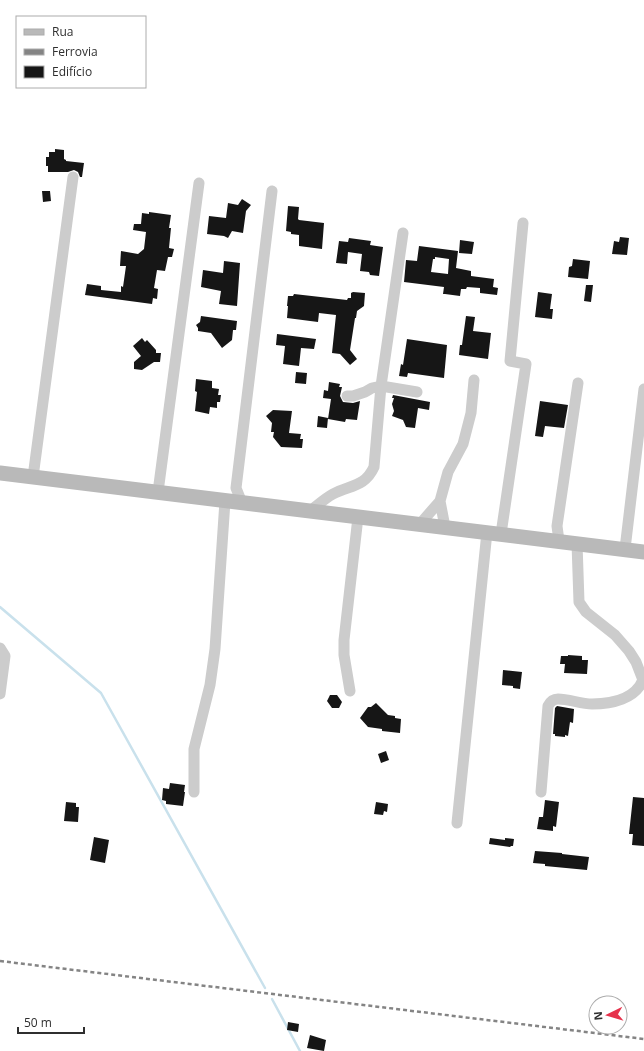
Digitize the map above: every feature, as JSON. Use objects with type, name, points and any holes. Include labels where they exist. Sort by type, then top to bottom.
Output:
[{"type":"street","points":[[33,477],[73,177]]},
{"type":"street","points":[[158,492],[199,182]]},
{"type":"street","points":[[242,503],[236,488],[272,191]]},
{"type":"street","points":[[457,823],[494,533],[526,364],[510,361],[523,223]]},
{"type":"street","points":[[310,511],[322,500],[334,493],[360,484],[366,480],[371,473],[374,463],[381,386],[403,233]]},
{"type":"street","points":[[420,524],[440,501],[448,472],[463,444],[469,426],[474,380]]},
{"type":"street","points":[[552,540],[557,526],[578,383]]},
{"type":"street","points":[[347,396],[353,396],[381,386],[417,392]]},
{"type":"street","points":[[625,549],[644,389]]},
{"type":"street","points":[[0,473],[358,517],[445,526],[644,552]]},
{"type":"street","points":[[194,792],[194,749],[210,685],[215,649],[224,501],[236,488]]},
{"type":"street","points":[[440,501],[445,526]]},
{"type":"street","points":[[350,691],[344,655],[344,640],[358,517]]},
{"type":"street","points":[[541,792],[548,706],[551,701],[557,699],[592,704],[614,702],[632,695],[640,688],[643,680],[636,662],[629,651],[614,635],[586,612],[579,602],[577,544]]},
{"type":"street","points":[[0,648],[6,656],[0,694]]},
{"type":"building","points":[[55,149],[64,150],[64,159],[66,161],[84,163],[82,177],[80,177],[78,172],[74,170],[68,172],[48,172],[46,157],[49,157],[49,152],[55,152]]},
{"type":"building","points":[[42,191],[50,191],[51,201],[43,202]]},
{"type":"building","points":[[242,199],[251,205],[246,211],[243,233],[232,231],[228,238],[224,236],[207,234],[209,216],[226,218],[228,203],[238,205]]},
{"type":"building","points":[[288,206],[299,207],[299,220],[324,223],[322,249],[299,246],[299,235],[291,234],[291,232],[286,231]]},
{"type":"building","points":[[149,212],[171,215],[169,228],[171,228],[169,248],[174,249],[172,257],[168,257],[165,271],[157,270],[154,288],[158,289],[157,299],[153,298],[152,304],[85,295],[87,284],[101,286],[101,290],[121,292],[126,266],[120,266],[121,251],[138,254],[144,249],[146,232],[133,230],[134,224],[141,224],[142,213],[149,214]]},
{"type":"building","points":[[620,237],[629,238],[627,255],[612,254],[614,241],[619,242]]},
{"type":"building","points":[[349,238],[371,241],[370,245],[383,247],[379,276],[370,275],[369,272],[360,271],[362,254],[348,252],[347,264],[336,263],[339,241],[348,242]]},
{"type":"building","points":[[460,240],[474,242],[472,254],[459,253]]},
{"type":"building","points":[[419,246],[458,251],[456,268],[471,271],[471,276],[494,279],[493,287],[498,288],[497,295],[480,293],[480,288],[467,287],[466,289],[461,289],[460,296],[443,294],[444,287],[404,282],[406,260],[417,261]],"holes":[[[435,257],[449,259],[448,274],[431,272],[433,259],[435,259]]]},
{"type":"building","points":[[573,259],[590,261],[588,279],[568,277],[569,267],[572,266]]},
{"type":"building","points":[[224,261],[240,263],[237,306],[219,304],[221,291],[201,287],[203,270],[223,273]]},
{"type":"building","points":[[586,285],[593,285],[591,302],[584,301]]},
{"type":"building","points":[[538,292],[552,294],[550,309],[553,309],[552,319],[535,317]]},
{"type":"building","points":[[351,293],[365,293],[364,306],[357,311],[355,318],[350,350],[357,359],[350,365],[340,354],[332,353],[336,315],[319,313],[318,322],[287,318],[287,306],[288,296],[293,296],[294,294],[347,300],[348,298],[351,298]]},
{"type":"building","points":[[201,316],[237,321],[236,330],[233,330],[232,340],[222,348],[211,333],[198,331],[196,325],[200,322]]},
{"type":"building","points":[[466,316],[475,317],[473,331],[491,333],[488,359],[459,355]]},
{"type":"building","points":[[277,334],[316,339],[314,349],[301,348],[299,366],[283,364],[285,346],[276,345]]},
{"type":"building","points":[[142,338],[145,342],[147,340],[156,350],[156,353],[161,353],[160,362],[154,362],[142,370],[134,369],[134,362],[141,356],[133,346]]},
{"type":"building","points":[[407,339],[447,345],[444,378],[408,373],[407,377],[399,376],[401,364],[403,365]]},
{"type":"building","points":[[296,372],[307,373],[306,384],[295,383]]},
{"type":"building","points":[[196,379],[212,381],[212,388],[219,389],[218,395],[221,395],[220,402],[217,402],[217,408],[210,407],[209,414],[195,411],[197,392],[195,391]]},
{"type":"building","points":[[329,382],[340,384],[339,387],[342,387],[340,396],[343,402],[353,403],[360,401],[357,420],[346,419],[345,422],[328,419],[331,399],[323,398],[324,390],[328,391]]},
{"type":"building","points":[[393,395],[430,402],[429,410],[418,408],[415,428],[406,427],[403,420],[392,416],[394,411],[392,404],[394,398],[392,398]]},
{"type":"building","points":[[540,401],[568,405],[564,428],[545,426],[543,437],[535,436]]},
{"type":"building","points":[[273,410],[292,411],[289,433],[301,434],[300,439],[303,439],[302,448],[281,447],[273,437],[274,432],[271,432],[272,423],[266,416]]},
{"type":"building","points":[[318,416],[328,418],[327,428],[317,427]]},
{"type":"building","points":[[561,656],[582,656],[582,660],[588,660],[587,674],[564,673],[565,664],[560,664]]},
{"type":"building","points":[[503,670],[522,672],[520,689],[513,688],[513,686],[502,685]]},
{"type":"building","points":[[330,695],[337,695],[342,702],[339,708],[332,708],[327,701]]},
{"type":"building","points":[[376,703],[388,715],[401,719],[400,733],[382,731],[382,729],[368,727],[360,718],[368,707],[371,707]]},
{"type":"building","points":[[557,706],[574,709],[573,723],[570,722],[568,736],[565,735],[565,737],[555,736],[555,734],[553,734],[555,708]]},
{"type":"building","points":[[386,751],[389,760],[381,763],[378,754]]},
{"type":"building","points":[[170,783],[185,785],[183,806],[166,804],[166,801],[162,800],[163,788],[169,789]]},
{"type":"building","points":[[633,797],[644,798],[644,846],[632,845],[633,834],[629,834]]},
{"type":"building","points":[[545,800],[559,802],[556,827],[553,826],[553,831],[537,829],[539,817],[543,817]]},
{"type":"building","points":[[66,802],[76,803],[76,807],[79,807],[78,822],[64,821]]},
{"type":"building","points":[[376,802],[388,804],[387,812],[384,811],[383,815],[374,814]]},
{"type":"building","points":[[94,837],[109,840],[105,863],[90,860]]},
{"type":"building","points":[[490,838],[505,840],[505,838],[514,839],[513,846],[510,847],[489,844]]},
{"type":"building","points":[[535,851],[589,857],[587,870],[545,866],[545,864],[533,863]]},
{"type":"building","points":[[288,1022],[299,1024],[298,1032],[287,1030]]},
{"type":"building","points":[[310,1035],[326,1040],[324,1051],[307,1048]]},
{"type":"waterway","points":[[0,607],[101,693],[265,988]]},
{"type":"waterway","points":[[272,999],[300,1051]]},
{"type":"railway","points":[[0,961],[644,1039]]}]
